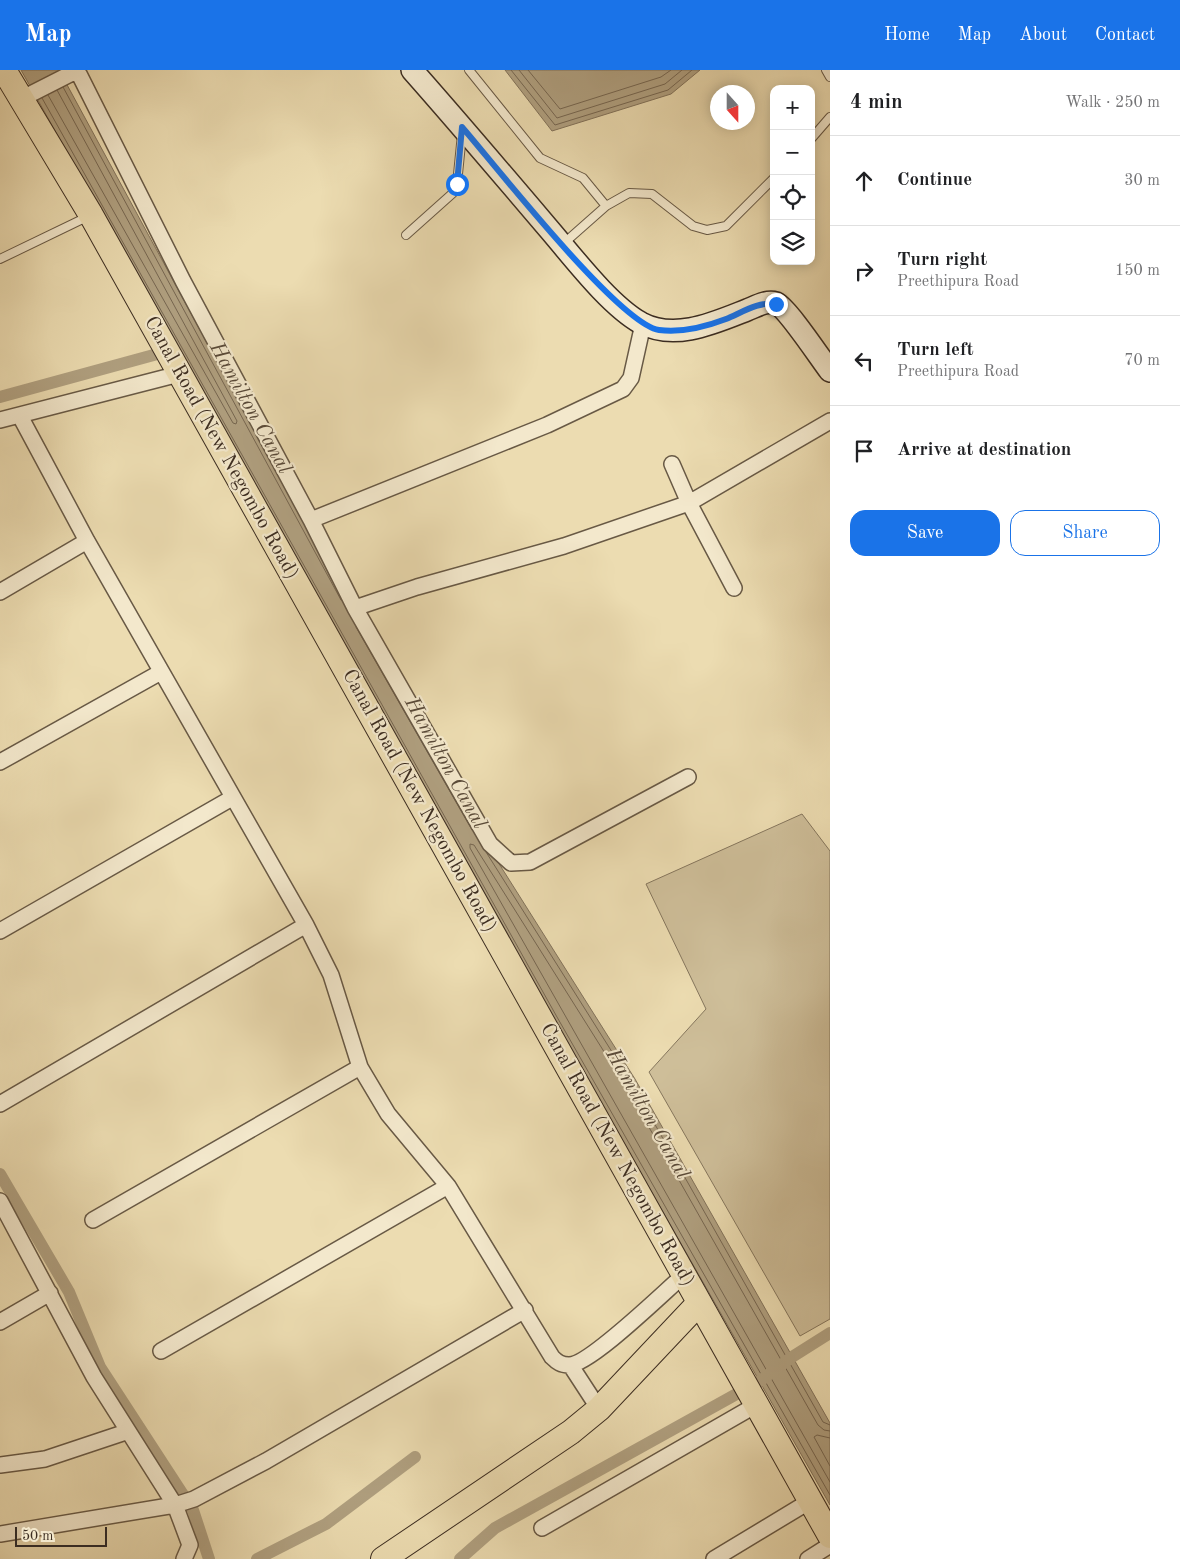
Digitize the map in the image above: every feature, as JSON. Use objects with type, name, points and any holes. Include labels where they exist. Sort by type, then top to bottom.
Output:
[{"type":"main road","name":"Canal Road (New Negombo Road)","points":[[4,70],[26,97],[830,1536]]},
{"type":"main road","points":[[383,1559],[572,1432],[599,1409],[699,1303]]},
{"type":"street","points":[[0,73],[4,70]]},
{"type":"street","points":[[412,70],[562,244],[615,302],[643,324],[658,330],[685,330],[708,325],[764,303],[776,304],[786,312],[830,371]]},
{"type":"street","points":[[26,97],[74,72],[356,608],[490,844],[511,863],[530,862],[688,777]]},
{"type":"street","points":[[311,520],[547,425],[623,389],[631,378],[643,324]]},
{"type":"street","points":[[0,420],[20,416],[177,369]]},
{"type":"street","points":[[20,416],[87,541],[306,925],[331,975],[360,1067],[388,1114],[448,1186],[552,1357],[559,1364],[570,1366],[598,1351],[685,1274]]},
{"type":"street","points":[[356,608],[417,587],[564,546],[689,503],[830,421]]},
{"type":"street","points":[[672,464],[689,503],[734,588]]},
{"type":"street","points":[[0,592],[87,541]]},
{"type":"street","points":[[0,762],[161,672]]},
{"type":"street","points":[[0,931],[232,798]]},
{"type":"street","points":[[0,1104],[306,925]]},
{"type":"street","points":[[93,1220],[360,1067]]},
{"type":"street","points":[[161,1351],[448,1186]]},
{"type":"street","points":[[0,1202],[94,1377],[126,1432],[183,1503],[190,1545],[184,1559]]},
{"type":"street","points":[[0,1322],[50,1293]]},
{"type":"street","points":[[0,1534],[183,1503],[266,1461],[525,1310]]},
{"type":"street","points":[[570,1366],[599,1409]]},
{"type":"street","points":[[542,1528],[755,1403]]},
{"type":"street","points":[[0,1465],[45,1458],[126,1432]]},
{"type":"street","points":[[714,1559],[810,1501]]},
{"type":"street","points":[[808,1559],[830,1545]]},
{"type":"lane","points":[[469,70],[540,158],[583,178],[606,206]]},
{"type":"lane","points":[[826,70],[830,77]]},
{"type":"lane","points":[[815,134],[830,117]]},
{"type":"lane","points":[[406,235],[453,193],[457,184],[462,127]]},
{"type":"lane","points":[[562,244],[606,206],[629,193],[652,194],[693,226],[707,230],[726,226],[770,182]]},
{"type":"lane","points":[[0,259],[91,215]]},
{"type":"shaded area","points":[[802,814],[830,851],[830,1319],[800,1336],[649,1072],[706,1009],[646,884]]},
{"type":"water","name":"Hamilton Canal","points":[[21,70],[59,70],[366,636],[455,794],[635,1079],[830,1423],[830,1505],[553,1019]]},
{"type":"water","points":[[505,70],[700,70],[671,94],[552,131]]},
{"type":"waterway","points":[[0,397],[172,350]]},
{"type":"waterway","points":[[0,1174],[69,1292],[100,1367],[193,1510],[209,1559]]},
{"type":"waterway","points":[[460,1559],[495,1528],[760,1381],[792,1357],[830,1333]]},
{"type":"waterway","points":[[257,1559],[326,1524],[415,1457]]},
{"type":"route","points":[[457,184],[462,127],[562,244],[615,302],[638,321],[658,330],[685,330],[708,325],[764,303],[776,304]]}]
